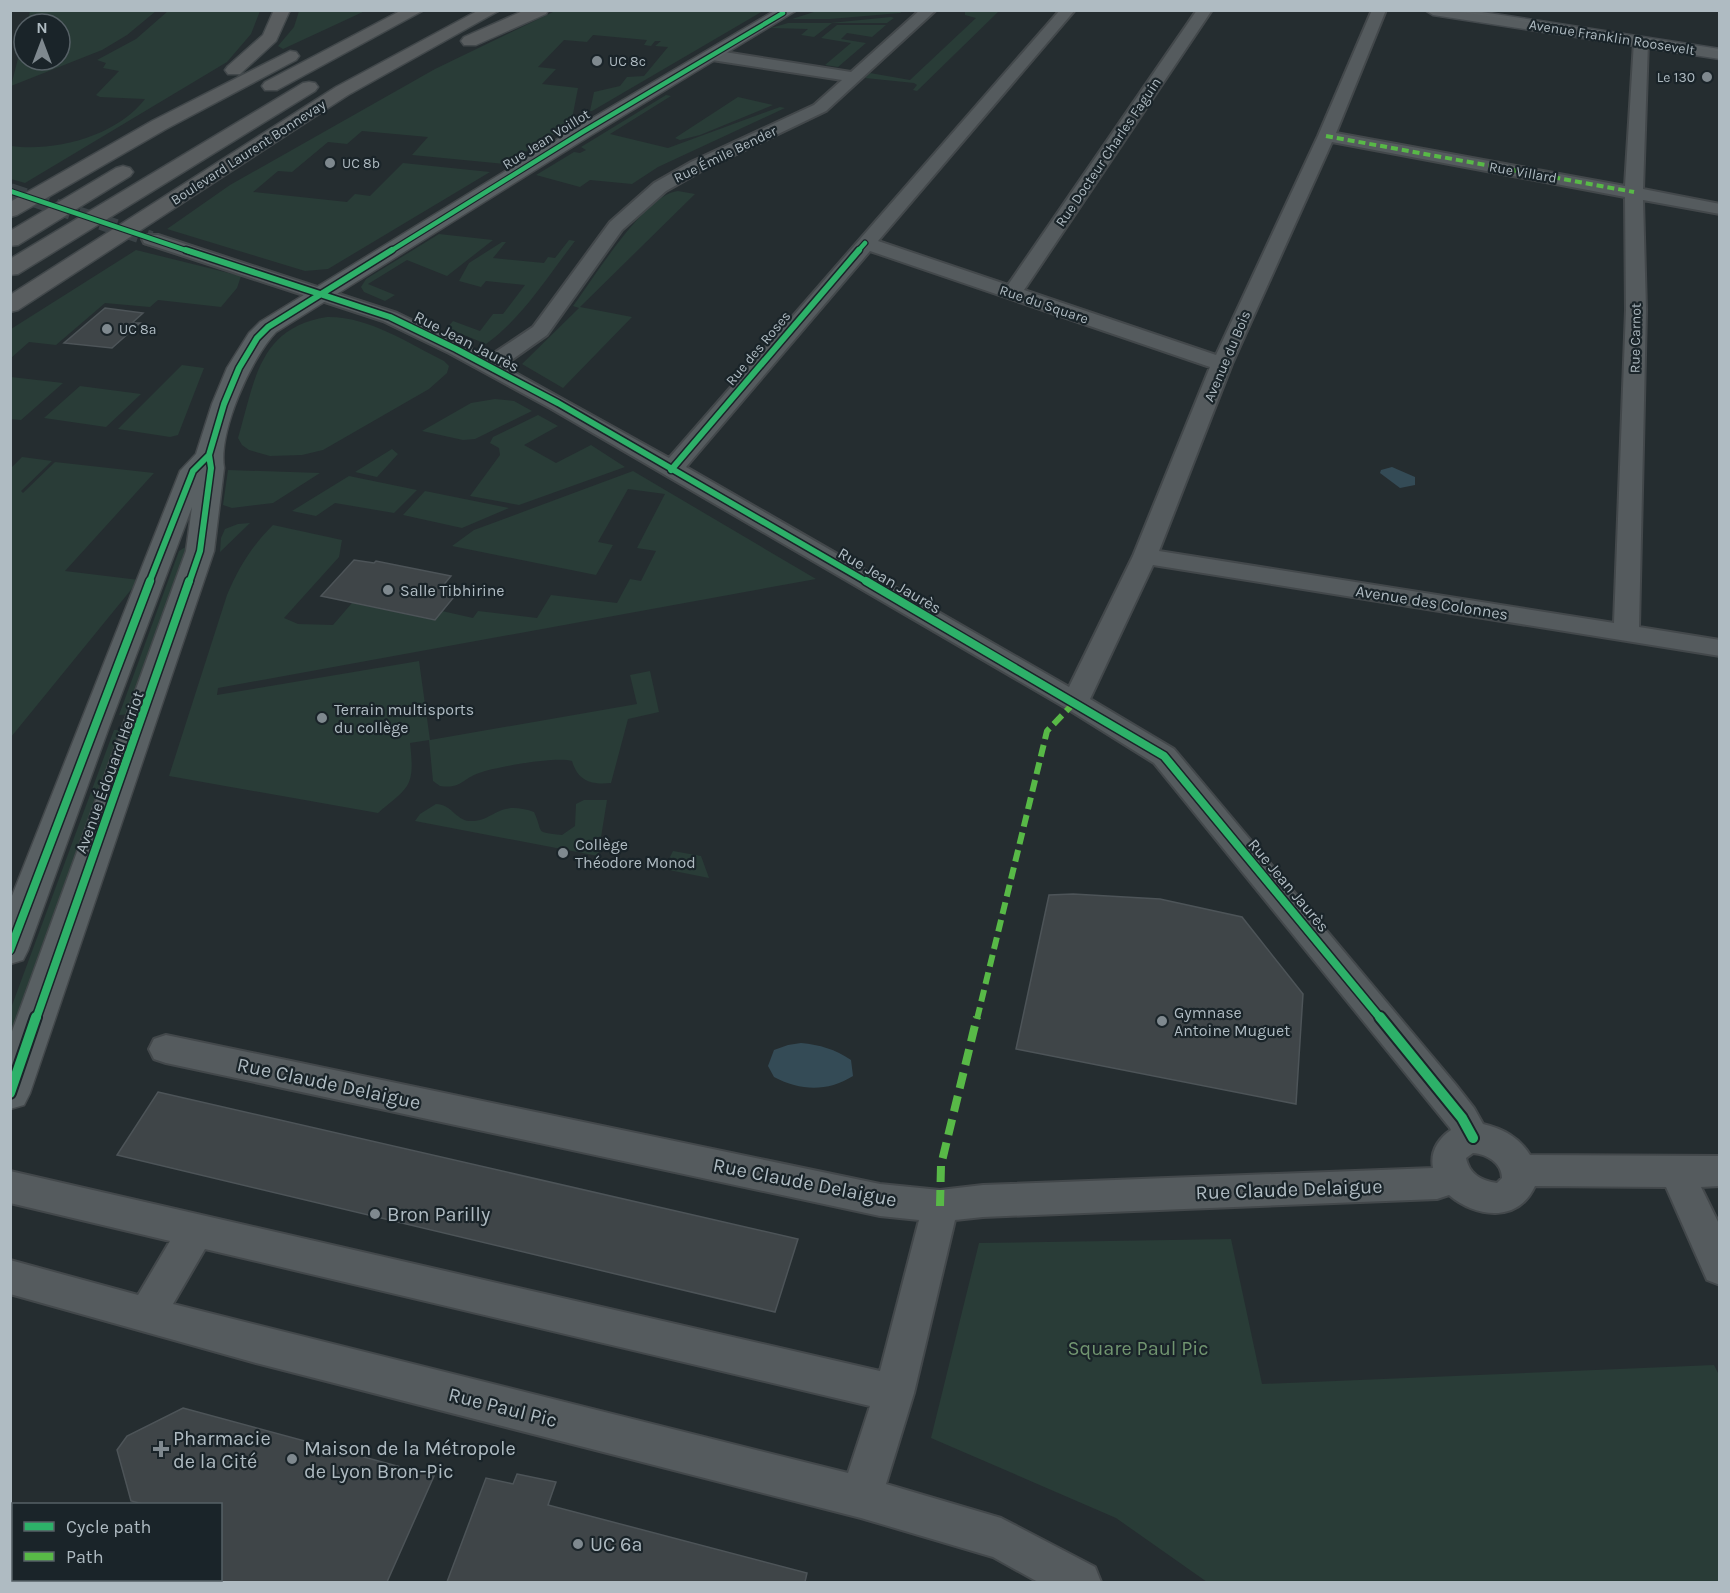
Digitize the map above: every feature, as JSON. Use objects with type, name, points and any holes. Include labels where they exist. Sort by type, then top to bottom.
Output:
[{"type":"highway","points":[[10,205],[72,165],[224,78],[265,46],[277,28],[282,10]]},
{"type":"highway","points":[[10,211],[159,125],[256,73],[386,10]]},
{"type":"highway","points":[[242,102],[416,10]]},
{"type":"highway","points":[[10,269],[305,89],[454,10]]},
{"type":"highway","name":"Boulevard Laurent Bonnevay","points":[[10,305],[342,91],[492,10]]},
{"type":"highway","points":[[236,159],[306,127],[363,92],[458,46],[540,10]]},
{"type":"highway","points":[[10,240],[142,161]]},
{"type":"main road","name":"Avenue Franklin Roosevelt","points":[[1433,10],[1719,54]]},
{"type":"main road","name":"Avenue Franklin Roosevelt","points":[[1492,10],[1719,45]]},
{"type":"street","name":"Rue Jean Voillot","points":[[321,294],[789,10]]},
{"type":"street","name":"Rue Émile Bender","points":[[488,366],[518,348],[540,331],[616,226],[660,187],[697,166],[820,108],[929,10]]},
{"type":"street","name":"Rue des Roses","points":[[672,470],[1068,10]]},
{"type":"street","name":"Rue Docteur Charles Faguin","points":[[1012,293],[1205,10]]},
{"type":"street","name":"Avenue du Bois","points":[[1076,702],[1145,556],[1222,364],[1326,136],[1379,10]]},
{"type":"street","name":"Rue Carnot","points":[[1626,634],[1636,310],[1634,192],[1641,42]]},
{"type":"street","points":[[712,55],[853,78]]},
{"type":"street","name":"Rue Villard","points":[[1326,136],[1719,209]]},
{"type":"street","name":"Rue Jean Jaurès","points":[[151,239],[390,317],[488,366],[558,403],[1076,702],[1164,756],[1444,1095],[1462,1118],[1473,1138]]},
{"type":"street","name":"Rue du Square","points":[[866,243],[1222,364]]},
{"type":"street","name":"Avenue Édouard Herriot","points":[[10,950],[93,727],[193,471],[208,455],[245,354],[255,337],[321,294]]},
{"type":"street","name":"Avenue Édouard Herriot","points":[[10,1093],[200,551],[211,468],[208,455]]},
{"type":"street","name":"Avenue des Colonnes","points":[[1145,556],[1719,648]]},
{"type":"street","name":"Rue Claude Delaigue","points":[[166,1049],[880,1200],[940,1206],[984,1201],[1437,1183],[1455,1178]]},
{"type":"street","points":[[1473,1138],[1491,1141],[1512,1155],[1519,1170],[1519,1185],[1504,1197],[1494,1198],[1470,1192],[1455,1178],[1449,1166],[1452,1148],[1458,1142],[1473,1138]]},
{"type":"street","points":[[1519,1170],[1558,1172],[1719,1171]]},
{"type":"street","points":[[1676,1170],[1719,1268]]},
{"type":"street","points":[[10,1187],[894,1393]]},
{"type":"street","points":[[861,1497],[894,1393],[940,1206]]},
{"type":"street","points":[[146,1316],[196,1229]]},
{"type":"street","name":"Rue Paul Pic","points":[[10,1277],[146,1316],[861,1497],[1001,1539],[1080,1582]]},
{"type":"green space","points":[[30,10],[156,11],[127,35],[102,50],[72,62],[72,12],[30,12]]},
{"type":"green space","points":[[299,10],[365,11],[283,49],[278,46],[294,27]]},
{"type":"green space","points":[[168,11],[260,11],[251,34],[227,62],[25,183],[11,179],[11,146],[47,146],[84,139],[102,132],[133,112],[145,99],[96,95],[119,71],[103,68],[106,63],[97,60],[136,39]]},
{"type":"green space","points":[[555,11],[763,11],[592,111],[590,111],[594,92],[620,86],[627,77],[644,76],[668,47],[655,46],[661,41],[655,41],[651,46],[644,45],[647,40],[593,35],[587,42],[564,40],[538,67],[556,69],[542,84],[578,88],[571,124],[505,164],[412,155],[428,137],[362,131],[347,144],[328,142],[292,172],[278,171],[253,192],[347,202],[355,194],[370,196],[403,163],[490,172],[328,269],[305,271],[167,229],[230,185],[435,69]]},
{"type":"green space","points":[[817,11],[903,11],[830,19],[792,19]]},
{"type":"green space","points":[[965,11],[999,11],[917,91],[913,90],[917,85],[914,83],[865,78],[870,73],[910,80],[976,18],[965,15]]},
{"type":"green space","points":[[894,18],[887,23],[832,23],[814,37],[801,35],[808,29],[771,28],[788,23],[830,23]]},
{"type":"green space","points":[[837,25],[886,25],[872,37],[847,33],[841,39],[866,43],[838,67],[825,65],[851,43],[821,38]]},
{"type":"green space","points":[[15,72],[46,72],[11,86]]},
{"type":"green space","points":[[666,95],[671,96],[610,134],[668,148],[780,107],[785,108],[658,167],[632,184],[590,180],[580,187],[536,175],[574,152],[580,153],[586,150],[581,147]]},
{"type":"green space","points":[[738,97],[773,105],[700,135],[680,140],[675,138]]},
{"type":"green space","points":[[678,191],[695,194],[580,307],[632,317],[563,388],[522,364],[579,308],[573,306],[606,259],[650,206]]},
{"type":"green space","points":[[439,234],[493,240],[447,276],[407,260],[368,284],[395,295],[385,301],[364,292],[361,287],[366,279]]},
{"type":"green space","points":[[569,240],[575,241],[534,295],[512,321],[486,344],[447,328],[453,321],[480,331],[493,314],[503,314],[525,285],[486,281],[481,287],[459,281],[469,263],[502,242],[506,242],[493,258],[544,263],[548,257],[555,258]]},
{"type":"green space","points":[[136,250],[241,276],[237,288],[221,307],[158,300],[150,307],[105,303],[56,345],[29,342],[11,358],[11,329]]},
{"type":"green space","points":[[327,317],[358,321],[387,332],[444,361],[449,366],[447,373],[429,389],[323,450],[302,455],[270,456],[249,450],[238,438],[255,378],[263,360],[273,345],[286,333],[304,323]]},
{"type":"green space","points":[[182,365],[204,368],[178,435],[170,437],[118,429]]},
{"type":"green space","points":[[10,377],[63,383],[21,420],[11,419]]},
{"type":"green space","points":[[80,386],[141,394],[106,427],[44,418]]},
{"type":"green space","points":[[495,399],[514,401],[532,411],[475,439],[463,440],[422,431],[471,403]]},
{"type":"green space","points":[[538,415],[558,426],[524,445],[556,463],[591,445],[625,467],[519,505],[470,496],[500,455],[499,448],[490,443],[493,437]]},
{"type":"green space","points":[[392,449],[398,454],[377,477],[355,472]]},
{"type":"green space","points":[[22,457],[52,461],[21,491],[23,493],[55,462],[154,473],[65,571],[139,580],[11,737],[11,468]]},
{"type":"green space","points":[[228,470],[320,473],[273,503],[232,508],[223,505]]},
{"type":"green space","points":[[633,471],[816,579],[218,688],[217,695],[419,661],[430,740],[637,704],[630,675],[650,671],[659,712],[628,719],[611,783],[591,782],[578,773],[572,761],[553,760],[498,768],[473,775],[457,785],[440,786],[433,781],[429,740],[410,743],[412,769],[408,784],[404,791],[378,813],[169,776],[227,595],[246,558],[273,525],[342,540],[339,557],[284,618],[298,624],[333,625],[352,603],[434,620],[442,611],[473,618],[478,611],[537,618],[551,595],[617,603],[630,579],[641,581],[656,551],[637,548],[665,494],[628,489],[598,542],[613,545],[596,575],[452,546],[474,530]]},
{"type":"green space","points":[[349,476],[417,490],[394,513],[335,503],[316,516],[292,511]]},
{"type":"green space","points":[[425,491],[509,508],[462,528],[403,515]]},
{"type":"green space","points":[[250,523],[220,552],[221,538],[225,529],[238,524]]},
{"type":"green space","points":[[187,546],[192,547],[133,714],[119,715],[179,551]]},
{"type":"green space","points":[[114,730],[127,730],[11,1043],[11,1008]]},
{"type":"green space","points":[[584,800],[607,800],[598,856],[415,821],[420,814],[436,804],[446,807],[460,818],[469,821],[484,819],[511,808],[534,812],[543,832],[562,835],[575,826],[576,804]]},
{"type":"green space","points":[[673,851],[701,856],[709,878],[664,869]]},
{"type":"green space","name":"Square Paul Pic","points":[[1231,1239],[1262,1384],[1714,1365],[1720,1377],[1719,1582],[1207,1582],[1116,1518],[931,1438],[979,1243]]},
{"type":"water","points":[[1392,467],[1415,477],[1415,485],[1400,488],[1380,473],[1381,470]]},
{"type":"water","points":[[801,1043],[827,1048],[845,1056],[851,1060],[853,1076],[833,1085],[814,1088],[794,1085],[774,1077],[768,1066],[774,1050]]},
{"type":"building","name":"UC 8a","points":[[105,308],[143,313],[132,323],[140,323],[112,348],[64,343]]},
{"type":"building","name":"Salle Tibhirine","points":[[354,560],[374,563],[376,561],[451,576],[441,588],[458,592],[435,620],[321,596]]},
{"type":"building","name":"Gymnase Antoine Muguet","points":[[1073,894],[1160,899],[1242,917],[1303,994],[1296,1104],[1016,1049],[1049,895]]},
{"type":"building","points":[[158,1092],[798,1239],[775,1312],[117,1155]]},
{"type":"building","points":[[183,1408],[434,1476],[387,1582],[220,1582],[222,1581],[222,1503],[139,1503],[131,1501],[117,1450],[127,1436]]},
{"type":"building","name":"UC 6a","points":[[517,1474],[556,1482],[548,1505],[807,1573],[805,1582],[447,1582],[486,1478],[513,1484]]},
{"type":"tunnel","points":[[10,191],[151,239]]},
{"type":"tram line","points":[[1452,10],[1720,51]]},
{"type":"marked path","points":[[1326,136],[1634,192]]},
{"type":"marked path","points":[[940,1206],[941,1165],[1047,731],[1075,702]]},
{"type":"cycle path","points":[[10,1093],[200,551],[211,468],[209,455],[213,439],[231,386],[257,338],[268,327],[581,133],[783,13]]},
{"type":"cycle path","points":[[10,191],[390,317],[456,349],[558,403],[1075,702],[1164,756],[1444,1095],[1462,1118],[1473,1138]]},
{"type":"cycle path","points":[[671,470],[865,243]]},
{"type":"cycle path","points":[[10,950],[93,727],[193,471],[209,455]]},
{"type":"place","name":"UC 8c","points":[[597,61]]},
{"type":"place","name":"Le 130","points":[[1707,77]]},
{"type":"place","name":"UC 8b","points":[[330,163]]},
{"type":"place","name":"UC 8a","points":[[107,329]]},
{"type":"place","name":"Salle Tibhirine","points":[[388,590]]},
{"type":"place","name":"Terrain multisports du collège","points":[[322,718]]},
{"type":"place","name":"Collège Théodore Monod","points":[[563,853]]},
{"type":"place","name":"Gymnase Antoine Muguet","points":[[1162,1021]]},
{"type":"place","name":"Bron Parilly","points":[[375,1214]]},
{"type":"place","name":"Pharmacie de la Cité","points":[[161,1449]]},
{"type":"place","name":"Maison de la Métropole de Lyon Bron-Pic","points":[[292,1459]]},
{"type":"place","name":"UC 6a","points":[[578,1544]]}]
